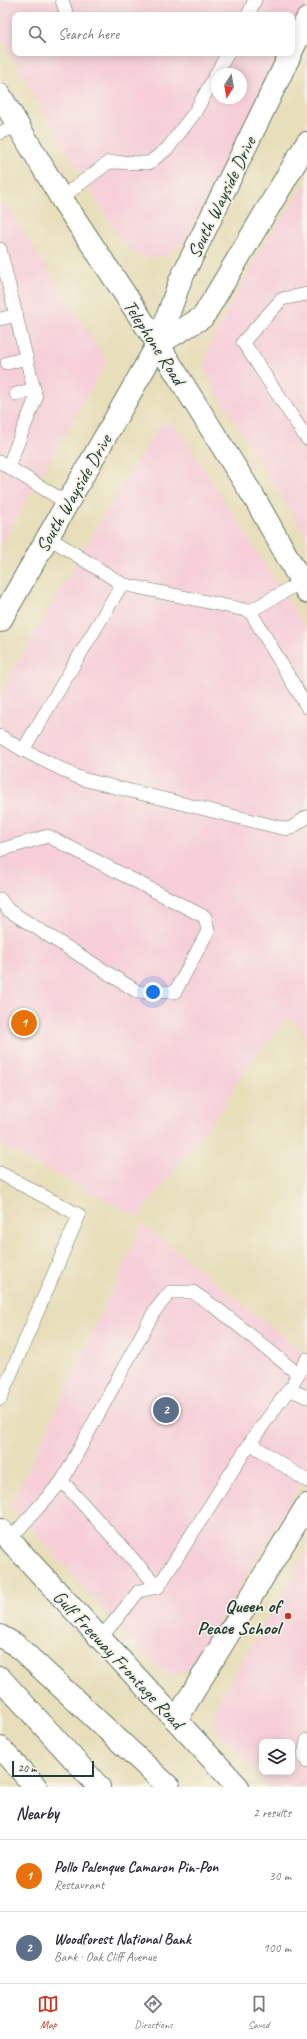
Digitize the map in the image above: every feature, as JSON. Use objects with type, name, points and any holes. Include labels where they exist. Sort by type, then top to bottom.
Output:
[{"type":"main road","points":[[295,44],[307,19]]},
{"type":"main road","name":"South Wayside Drive","points":[[0,621],[158,344],[180,281],[290,56]]},
{"type":"main road","name":"Telephone Road","points":[[0,95],[9,129],[61,198],[158,344],[255,499],[304,587]]},
{"type":"main road","name":"South Wayside Drive","points":[[158,344],[203,317],[307,143]]},
{"type":"main road","points":[[176,1720],[307,1506]]},
{"type":"main road","name":"Gulf Freeway Frontage Road","points":[[5,1535],[238,1787]]},
{"type":"main road","points":[[0,1636],[16,1645],[169,1787]]},
{"type":"main road","points":[[0,1678],[99,1787]]},
{"type":"main road","points":[[0,1748],[36,1787]]},
{"type":"lane","points":[[62,0],[67,12]]},
{"type":"lane","points":[[249,12],[255,0]]},
{"type":"lane","points":[[61,198],[109,162],[149,163],[168,148],[195,112],[226,56]]},
{"type":"lane","points":[[0,249],[3,275],[17,315],[36,398],[4,465],[67,503]]},
{"type":"lane","points":[[307,294],[282,299],[243,342],[307,439]]},
{"type":"lane","points":[[0,319],[17,315]]},
{"type":"lane","points":[[7,363],[27,358]]},
{"type":"lane","points":[[16,394],[34,389]]},
{"type":"lane","points":[[48,537],[122,584],[250,611],[304,587]]},
{"type":"lane","points":[[23,750],[122,584]]},
{"type":"lane","points":[[250,611],[307,708]]},
{"type":"lane","points":[[0,736],[23,750],[75,776],[286,828],[291,828],[307,816]]},
{"type":"lane","points":[[0,850],[48,836],[205,917],[208,931],[175,992],[138,992],[8,910],[0,899]]},
{"type":"lane","points":[[0,1173],[79,1215],[0,1399]]},
{"type":"lane","points":[[5,1535],[62,1481],[154,1312],[170,1292],[193,1292],[218,1309],[298,1374]]},
{"type":"lane","points":[[100,1639],[139,1591],[158,1587],[250,1443],[289,1389],[307,1359]]},
{"type":"lane","points":[[289,1389],[307,1397]]},
{"type":"lane","points":[[250,1443],[307,1481]]},
{"type":"lane","points":[[62,1481],[158,1587]]},
{"type":"lane","points":[[307,1740],[304,1755],[307,1762]]},
{"type":"shaded area","points":[[0,0],[307,0],[307,7],[295,33],[295,12],[12,12],[12,56],[283,56],[182,243],[169,254],[151,258],[133,253],[120,238],[34,96],[0,35]]},
{"type":"shaded area","points":[[307,183],[307,537],[214,389],[205,369],[207,352],[213,338],[261,248]]},
{"type":"shaded area","points":[[4,202],[107,361],[0,547],[0,208]]},
{"type":"shaded area","points":[[170,422],[180,431],[307,630],[307,1035],[288,1017],[245,1069],[222,1109],[138,1217],[0,1145],[0,693],[116,495],[160,425]]},
{"type":"shaded area","points":[[143,1224],[307,1356],[307,1474],[191,1667],[179,1674],[165,1674],[134,1644],[11,1506]]},
{"type":"shaded area","name":"Queen of Peace School","points":[[307,1552],[307,1787],[270,1787],[218,1731],[213,1710]]},
{"type":"place","name":"Pollo Palenque Camaron Pin-Pon","points":[[24,1023]]},
{"type":"place","name":"Woodforest National Bank","points":[[166,1410]]},
{"type":"place","name":"Queen of Peace School","points":[[288,1616]]}]
